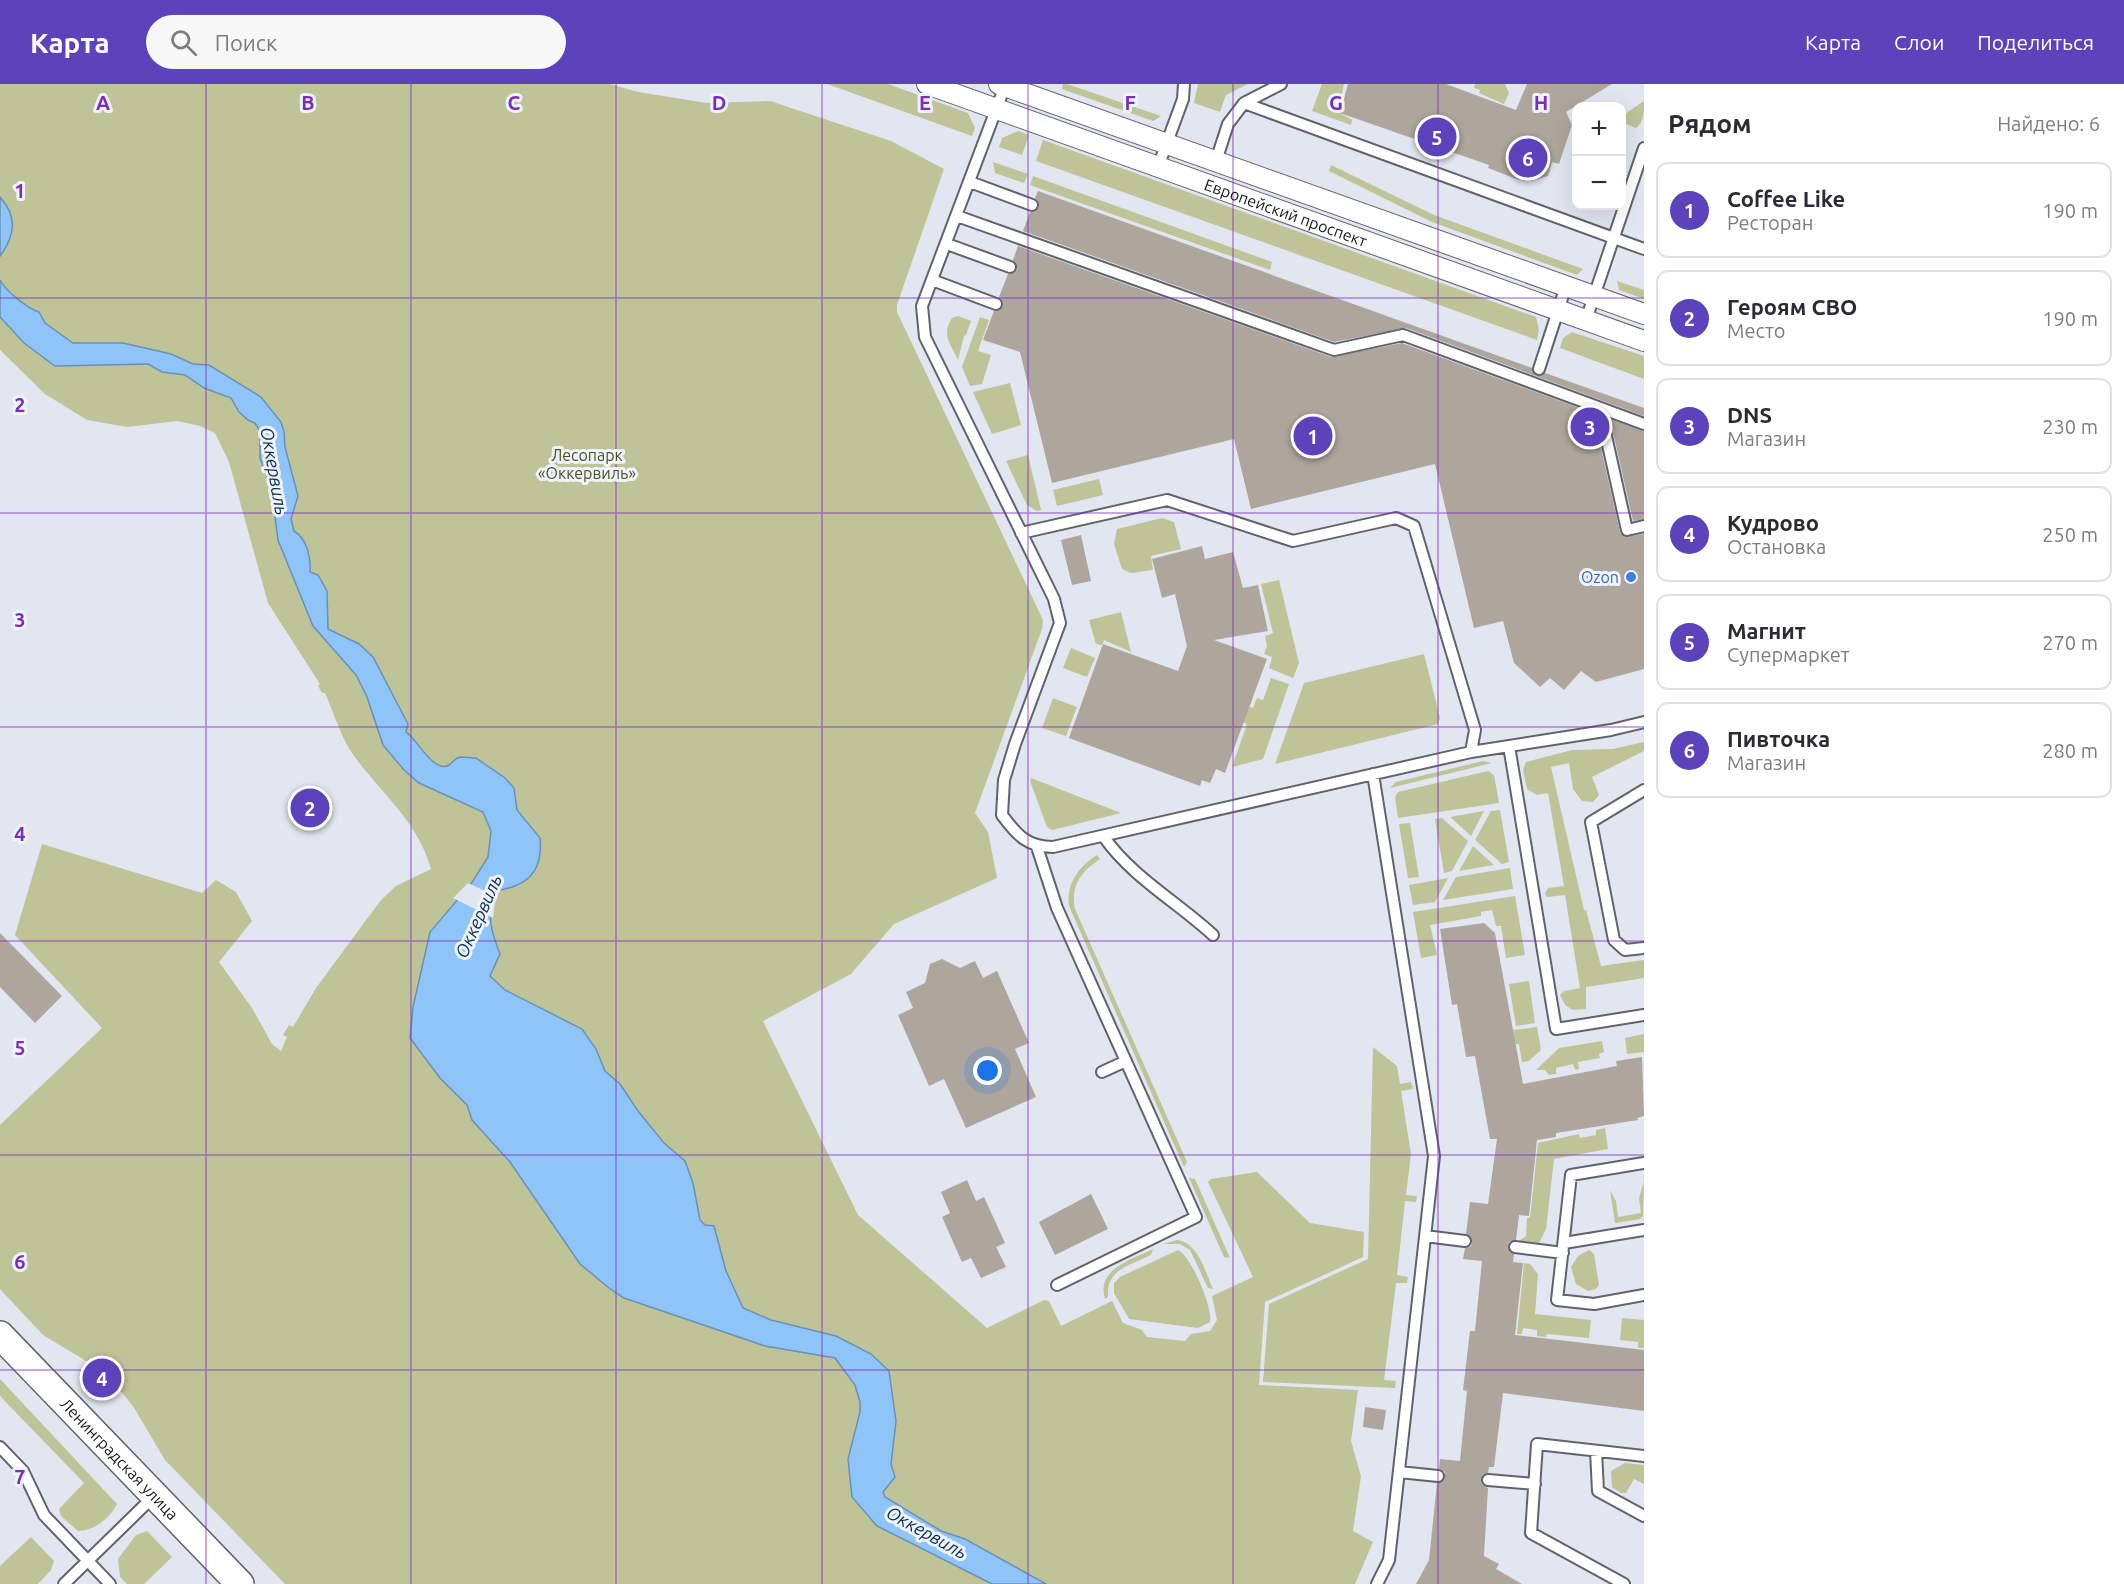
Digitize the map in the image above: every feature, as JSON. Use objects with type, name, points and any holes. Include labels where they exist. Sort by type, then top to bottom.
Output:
[{"type":"street","name":"Европейский проспект","points":[[927,84],[1644,341]]},
{"type":"street","name":"Европейский проспект","points":[[1002,85],[1644,314]]},
{"type":"street","name":"Ленинградская улица","points":[[0,1335],[240,1584]]},
{"type":"lane","points":[[1158,167],[1183,99],[1184,84]]},
{"type":"lane","points":[[1216,161],[1228,124],[1244,103],[1281,84]]},
{"type":"lane","points":[[1002,85],[996,109],[970,182],[922,306],[925,337],[1054,600],[1060,623],[1004,780],[1002,814],[1024,841],[1037,847],[1053,847],[1471,752],[1611,730],[1644,722]]},
{"type":"lane","points":[[1244,103],[1644,249]]},
{"type":"lane","points":[[1586,320],[1644,148]]},
{"type":"lane","points":[[970,182],[1032,205]]},
{"type":"lane","points":[[957,216],[1225,314],[1334,350],[1403,334],[1644,424]]},
{"type":"lane","points":[[947,244],[1010,267]]},
{"type":"lane","points":[[932,280],[996,304]]},
{"type":"lane","points":[[1539,369],[1566,286]]},
{"type":"lane","points":[[1600,409],[1627,530],[1644,526]]},
{"type":"lane","points":[[1021,533],[1167,500],[1293,541],[1396,518],[1414,526],[1475,730],[1471,752]]},
{"type":"lane","points":[[1509,746],[1556,1029],[1644,1015]]},
{"type":"lane","points":[[1373,774],[1434,1156],[1389,1560],[1377,1584]]},
{"type":"lane","points":[[1644,790],[1591,822],[1614,940],[1625,951],[1644,948]]},
{"type":"lane","points":[[1104,837],[1118,857],[1186,910],[1213,935]]},
{"type":"lane","points":[[1037,847],[1057,908],[1196,1217],[1057,1285]]},
{"type":"lane","points":[[1102,1072],[1126,1062]]},
{"type":"lane","points":[[1644,1163],[1571,1175],[1557,1300],[1594,1304],[1644,1295]]},
{"type":"lane","points":[[1515,1247],[1563,1248],[1644,1230]]},
{"type":"lane","points":[[1425,1236],[1466,1241]]},
{"type":"lane","points":[[1624,1584],[1532,1533],[1537,1444],[1644,1456]]},
{"type":"lane","points":[[0,1447],[23,1471],[44,1515],[110,1584]]},
{"type":"lane","points":[[1596,1450],[1598,1491],[1644,1516]]},
{"type":"lane","points":[[1399,1472],[1438,1476]]},
{"type":"lane","points":[[1488,1480],[1535,1484]]},
{"type":"lane","points":[[64,1584],[154,1495]]},
{"type":"green space","name":"Лесопарк «Оккервиль»","points":[[0,84],[610,84],[638,92],[707,103],[770,101],[891,141],[944,169],[897,305],[897,312],[1043,620],[1042,629],[975,813],[988,832],[997,878],[894,924],[851,974],[763,1021],[858,1215],[987,1328],[1044,1300],[1049,1301],[1061,1326],[1112,1301],[1123,1323],[1142,1330],[1147,1337],[1185,1341],[1191,1334],[1210,1331],[1217,1320],[1212,1296],[1253,1277],[1208,1182],[1211,1179],[1257,1172],[1310,1223],[1364,1232],[1363,1257],[1265,1302],[1259,1385],[1358,1390],[1351,1441],[1361,1476],[1353,1531],[1373,1542],[1355,1584],[285,1584],[165,1460],[133,1406],[114,1383],[91,1364],[43,1335],[0,1289],[0,1125],[102,1028],[15,935],[42,844],[202,893],[216,880],[236,892],[252,921],[219,962],[252,1008],[272,1044],[281,1051],[287,1037],[283,1035],[289,1025],[293,1027],[316,988],[381,900],[396,886],[431,869],[425,852],[408,823],[349,749],[325,693],[322,693],[318,686],[320,684],[268,603],[229,462],[215,433],[200,426],[177,421],[127,427],[87,420],[45,394],[0,350]]},
{"type":"green space","points":[[827,84],[888,84],[968,113],[975,128],[972,136]]},
{"type":"green space","points":[[1063,84],[1161,116],[1153,121],[1062,89]]},
{"type":"green space","points":[[1198,84],[1248,84],[1226,95],[1220,112],[1194,103]]},
{"type":"green space","points":[[1322,84],[1344,84],[1338,112],[1352,120],[1351,125],[1312,111]]},
{"type":"green space","points":[[1475,84],[1505,84],[1509,93],[1504,104],[1479,93],[1480,90],[1474,88]]},
{"type":"green space","points":[[1644,101],[1643,116],[1639,126],[1636,128],[1626,124],[1626,113]]},
{"type":"green space","points":[[1018,131],[1029,135],[1022,155],[999,147],[1002,138]]},
{"type":"green space","points":[[1043,140],[1536,317],[1539,330],[1537,340],[1036,161]]},
{"type":"green space","points":[[993,162],[1028,174],[1024,183],[995,173]]},
{"type":"green space","points":[[1331,165],[1434,215],[1583,269],[1577,275],[1432,222],[1329,171]]},
{"type":"green space","points":[[1033,176],[1272,262],[1270,270],[1030,185]]},
{"type":"green space","points":[[1617,281],[1644,290],[1644,299],[1619,290]]},
{"type":"green space","points":[[958,316],[971,321],[964,336],[958,360],[949,342],[947,329],[952,318]]},
{"type":"green space","points":[[980,317],[989,320],[978,351],[991,355],[982,384],[970,386],[962,367]]},
{"type":"green space","points":[[1572,332],[1644,356],[1644,379],[1560,348],[1563,338]]},
{"type":"green space","points":[[1010,383],[1021,425],[992,434],[973,392]]},
{"type":"green space","points":[[1028,455],[1041,510],[1037,511],[1027,505],[1006,461]]},
{"type":"green space","points":[[1099,479],[1103,495],[1057,506],[1053,490]]},
{"type":"green space","points":[[1162,518],[1174,522],[1181,549],[1151,556],[1153,570],[1131,573],[1122,569],[1114,544],[1117,529]]},
{"type":"green space","points":[[1279,580],[1299,663],[1293,678],[1269,668],[1272,657],[1264,654],[1267,646],[1265,636],[1273,633],[1261,584]]},
{"type":"green space","points":[[1121,612],[1131,652],[1104,640],[1102,645],[1096,644],[1089,620]]},
{"type":"green space","points":[[1071,648],[1095,658],[1087,677],[1063,668]]},
{"type":"green space","points":[[1424,654],[1440,718],[1438,724],[1275,764],[1304,683]]},
{"type":"green space","points":[[1271,678],[1289,684],[1263,759],[1232,767],[1247,724],[1239,720],[1245,705],[1253,708],[1257,698],[1263,700]]},
{"type":"green space","points":[[1053,698],[1077,707],[1066,736],[1042,728]]},
{"type":"green space","points":[[1644,742],[1644,751],[1592,777],[1599,795],[1593,802],[1582,801],[1573,789],[1569,763],[1551,767],[1584,910],[1586,910],[1601,966],[1644,960],[1644,978],[1586,987],[1586,1009],[1573,1010],[1565,1005],[1560,995],[1564,991],[1580,988],[1565,895],[1547,897],[1545,893],[1548,888],[1564,886],[1548,793],[1537,795],[1527,789],[1523,770],[1526,762],[1572,750],[1613,749]]},
{"type":"green space","points":[[1483,761],[1492,763],[1390,788],[1396,782]]},
{"type":"green space","points":[[1488,771],[1494,775],[1499,803],[1398,818],[1395,797],[1398,792]]},
{"type":"green space","points":[[1031,778],[1121,813],[1052,830],[1047,827],[1030,781]]},
{"type":"green space","points":[[1500,810],[1509,862],[1502,864],[1475,840],[1491,811]]},
{"type":"green space","points":[[1484,811],[1471,836],[1450,817]]},
{"type":"green space","points":[[1442,818],[1468,841],[1452,871],[1444,873],[1435,819]]},
{"type":"green space","points":[[1410,823],[1419,877],[1408,878],[1399,824]]},
{"type":"green space","points":[[1473,846],[1494,865],[1459,871]]},
{"type":"green space","points":[[1097,855],[1100,859],[1088,868],[1076,886],[1075,909],[1187,1162],[1184,1167],[1069,906],[1070,890],[1075,876]]},
{"type":"green space","points":[[1510,868],[1513,889],[1443,900],[1456,877]]},
{"type":"green space","points":[[1448,878],[1435,902],[1413,905],[1409,885]]},
{"type":"green space","points":[[1515,896],[1525,955],[1506,958],[1501,926],[1496,926],[1492,910],[1481,912],[1481,916],[1430,925],[1437,955],[1421,958],[1413,912]]},
{"type":"green space","points":[[1529,981],[1535,1023],[1516,1026],[1509,984]]},
{"type":"green space","points":[[1537,1027],[1541,1050],[1529,1061],[1522,1062],[1519,1044],[1515,1044],[1513,1030]]},
{"type":"green space","points":[[1644,1034],[1644,1052],[1627,1054],[1625,1038]]},
{"type":"green space","points":[[1602,1041],[1604,1052],[1599,1054],[1600,1058],[1578,1062],[1579,1069],[1575,1070],[1573,1064],[1556,1068],[1556,1074],[1549,1075],[1545,1070],[1536,1070],[1559,1048]]},
{"type":"green space","points":[[1373,1047],[1397,1066],[1400,1084],[1411,1082],[1413,1089],[1401,1091],[1411,1154],[1406,1195],[1417,1196],[1416,1202],[1405,1201],[1397,1275],[1408,1277],[1407,1283],[1396,1283],[1384,1380],[1396,1381],[1395,1388],[1263,1382],[1269,1304],[1368,1259]]},
{"type":"green space","points":[[1605,1128],[1608,1149],[1554,1159],[1546,1229],[1539,1243],[1519,1241],[1526,1236],[1527,1218],[1530,1218],[1538,1143],[1579,1134],[1580,1138],[1596,1135],[1596,1130]]},
{"type":"green space","points":[[1189,1178],[1195,1179],[1230,1258],[1224,1257]]},
{"type":"green space","points":[[1644,1181],[1643,1216],[1640,1219],[1615,1223],[1610,1190],[1616,1201],[1618,1217],[1641,1213],[1639,1198]]},
{"type":"green space","points":[[1177,1240],[1185,1242],[1196,1252],[1213,1289],[1208,1288],[1190,1250],[1180,1244],[1163,1244]]},
{"type":"green space","points":[[1153,1249],[1151,1255],[1115,1274],[1108,1288],[1108,1297],[1105,1299],[1104,1289],[1110,1273],[1117,1267]]},
{"type":"green space","points":[[1178,1250],[1195,1271],[1205,1294],[1210,1322],[1198,1328],[1129,1319],[1114,1293],[1114,1283],[1120,1277]]},
{"type":"green space","points":[[1589,1250],[1594,1254],[1599,1285],[1596,1289],[1588,1291],[1576,1284],[1571,1267],[1578,1256]]},
{"type":"green space","points":[[1524,1263],[1530,1264],[1538,1274],[1535,1314],[1591,1320],[1589,1338],[1547,1334],[1546,1337],[1537,1336],[1537,1330],[1523,1328],[1522,1334],[1517,1334]]},
{"type":"green space","points":[[1622,1318],[1644,1320],[1644,1348],[1638,1348],[1638,1342],[1620,1340]]},
{"type":"green space","points":[[0,1379],[117,1504],[101,1523],[90,1529],[78,1531],[61,1516],[59,1509],[84,1483],[0,1396]]},
{"type":"green space","points":[[1625,1463],[1644,1465],[1644,1484],[1634,1479],[1626,1493],[1621,1493],[1612,1487],[1611,1471]]},
{"type":"green space","points":[[147,1531],[172,1557],[144,1584],[127,1584],[120,1577],[118,1559],[136,1535]]},
{"type":"green space","points":[[31,1537],[54,1561],[51,1570],[38,1584],[0,1584],[0,1566]]},
{"type":"water","points":[[0,197],[10,212],[12,226],[9,241],[0,256]]},
{"type":"water","name":"Оккервиль","points":[[0,280],[17,299],[39,312],[45,323],[73,343],[123,343],[171,354],[193,364],[209,365],[261,397],[281,422],[284,432],[285,447],[298,496],[291,519],[294,531],[302,539],[307,549],[310,572],[318,575],[327,591],[328,629],[359,644],[373,657],[408,724],[406,732],[431,760],[443,766],[449,765],[460,757],[476,758],[505,778],[514,788],[517,810],[540,838],[539,860],[534,872],[524,882],[494,892],[491,924],[500,954],[490,976],[505,990],[582,1029],[596,1049],[605,1071],[620,1084],[664,1143],[685,1161],[693,1183],[700,1220],[705,1225],[714,1226],[726,1271],[743,1308],[771,1320],[836,1336],[871,1354],[889,1371],[896,1421],[891,1464],[895,1477],[883,1492],[885,1497],[941,1531],[965,1539],[1046,1584],[992,1584],[877,1526],[852,1497],[848,1459],[860,1412],[860,1402],[855,1385],[835,1358],[765,1346],[624,1298],[580,1264],[510,1162],[472,1120],[467,1105],[440,1078],[410,1038],[413,1007],[430,932],[471,884],[488,857],[491,831],[483,812],[419,783],[404,770],[383,745],[367,697],[356,675],[313,626],[278,540],[271,487],[260,458],[260,431],[255,423],[239,412],[231,398],[204,388],[185,375],[162,372],[148,364],[55,366],[24,343],[0,317]]},
{"type":"pier","points":[[468,883],[496,896],[493,918],[453,898]]},
{"type":"building","points":[[1348,84],[1446,84],[1516,110],[1527,84],[1612,84],[1582,102],[1572,102],[1572,108],[1566,112],[1572,125],[1559,164],[1552,162],[1548,176],[1534,180],[1521,175],[1519,180],[1488,168],[1489,165],[1340,113]]},
{"type":"building","points":[[1038,191],[1532,368],[1536,376],[1545,373],[1644,408],[1644,416],[1406,328],[1334,342],[1023,231],[1030,212],[1036,211],[1039,207],[1035,198]]},
{"type":"building","points":[[1018,246],[1331,357],[1402,343],[1593,413],[1620,532],[1625,537],[1644,534],[1644,669],[1596,682],[1581,671],[1564,690],[1550,678],[1540,687],[1514,663],[1503,621],[1474,628],[1435,464],[1251,509],[1234,439],[1052,483],[1020,352],[983,340],[994,311],[1003,307],[1003,302],[999,297],[1008,274],[1014,273],[1017,269],[1013,260]]},
{"type":"building","points":[[1610,419],[1644,431],[1644,519],[1633,521]]},
{"type":"building","points":[[1081,535],[1091,581],[1072,585],[1061,540]]},
{"type":"building","points":[[1202,546],[1205,559],[1233,552],[1243,588],[1258,585],[1268,631],[1214,640],[1267,659],[1225,773],[1216,769],[1210,783],[1202,780],[1200,786],[1069,738],[1103,644],[1178,671],[1187,646],[1175,594],[1162,598],[1152,559]]},
{"type":"building","points":[[1484,923],[1495,933],[1523,1084],[1617,1066],[1616,1061],[1642,1057],[1644,1116],[1637,1118],[1638,1120],[1556,1133],[1556,1137],[1537,1140],[1529,1216],[1519,1215],[1516,1240],[1509,1242],[1508,1247],[1514,1254],[1513,1262],[1523,1263],[1515,1335],[1644,1350],[1644,1411],[1503,1393],[1494,1467],[1489,1467],[1488,1473],[1481,1479],[1482,1484],[1488,1488],[1484,1556],[1499,1564],[1496,1569],[1522,1584],[1416,1584],[1429,1560],[1437,1483],[1445,1477],[1445,1472],[1439,1469],[1440,1459],[1460,1461],[1467,1391],[1463,1390],[1470,1331],[1475,1331],[1482,1261],[1463,1259],[1465,1248],[1471,1246],[1472,1241],[1466,1234],[1470,1202],[1488,1204],[1497,1139],[1490,1139],[1475,1056],[1466,1057],[1457,1004],[1452,1005],[1440,929]]},
{"type":"building","points":[[0,933],[62,996],[35,1023],[0,987]]},
{"type":"building","points":[[942,959],[960,968],[975,961],[983,978],[997,971],[1029,1043],[1015,1049],[1036,1097],[966,1128],[944,1079],[929,1086],[898,1015],[913,1008],[906,992],[925,983],[930,964]]},
{"type":"building","points":[[967,1180],[976,1201],[984,1197],[1005,1243],[996,1247],[1006,1267],[981,1278],[971,1258],[962,1262],[942,1217],[950,1213],[941,1192]]},
{"type":"building","points":[[1091,1194],[1108,1229],[1055,1255],[1039,1222]]},
{"type":"building","points":[[1365,1407],[1386,1410],[1383,1430],[1363,1427]]},
{"type":"place","name":"Магнит","points":[[1437,137]]},
{"type":"place","name":"Пивточка","points":[[1528,158]]},
{"type":"place","name":"DNS","points":[[1590,427]]},
{"type":"place","name":"Coffee Like","points":[[1313,436]]},
{"type":"place","name":"Ozon","points":[[1631,577]]},
{"type":"place","name":"Героям СВО","points":[[310,808]]},
{"type":"place","name":"Кудрово","points":[[102,1378]]}]
